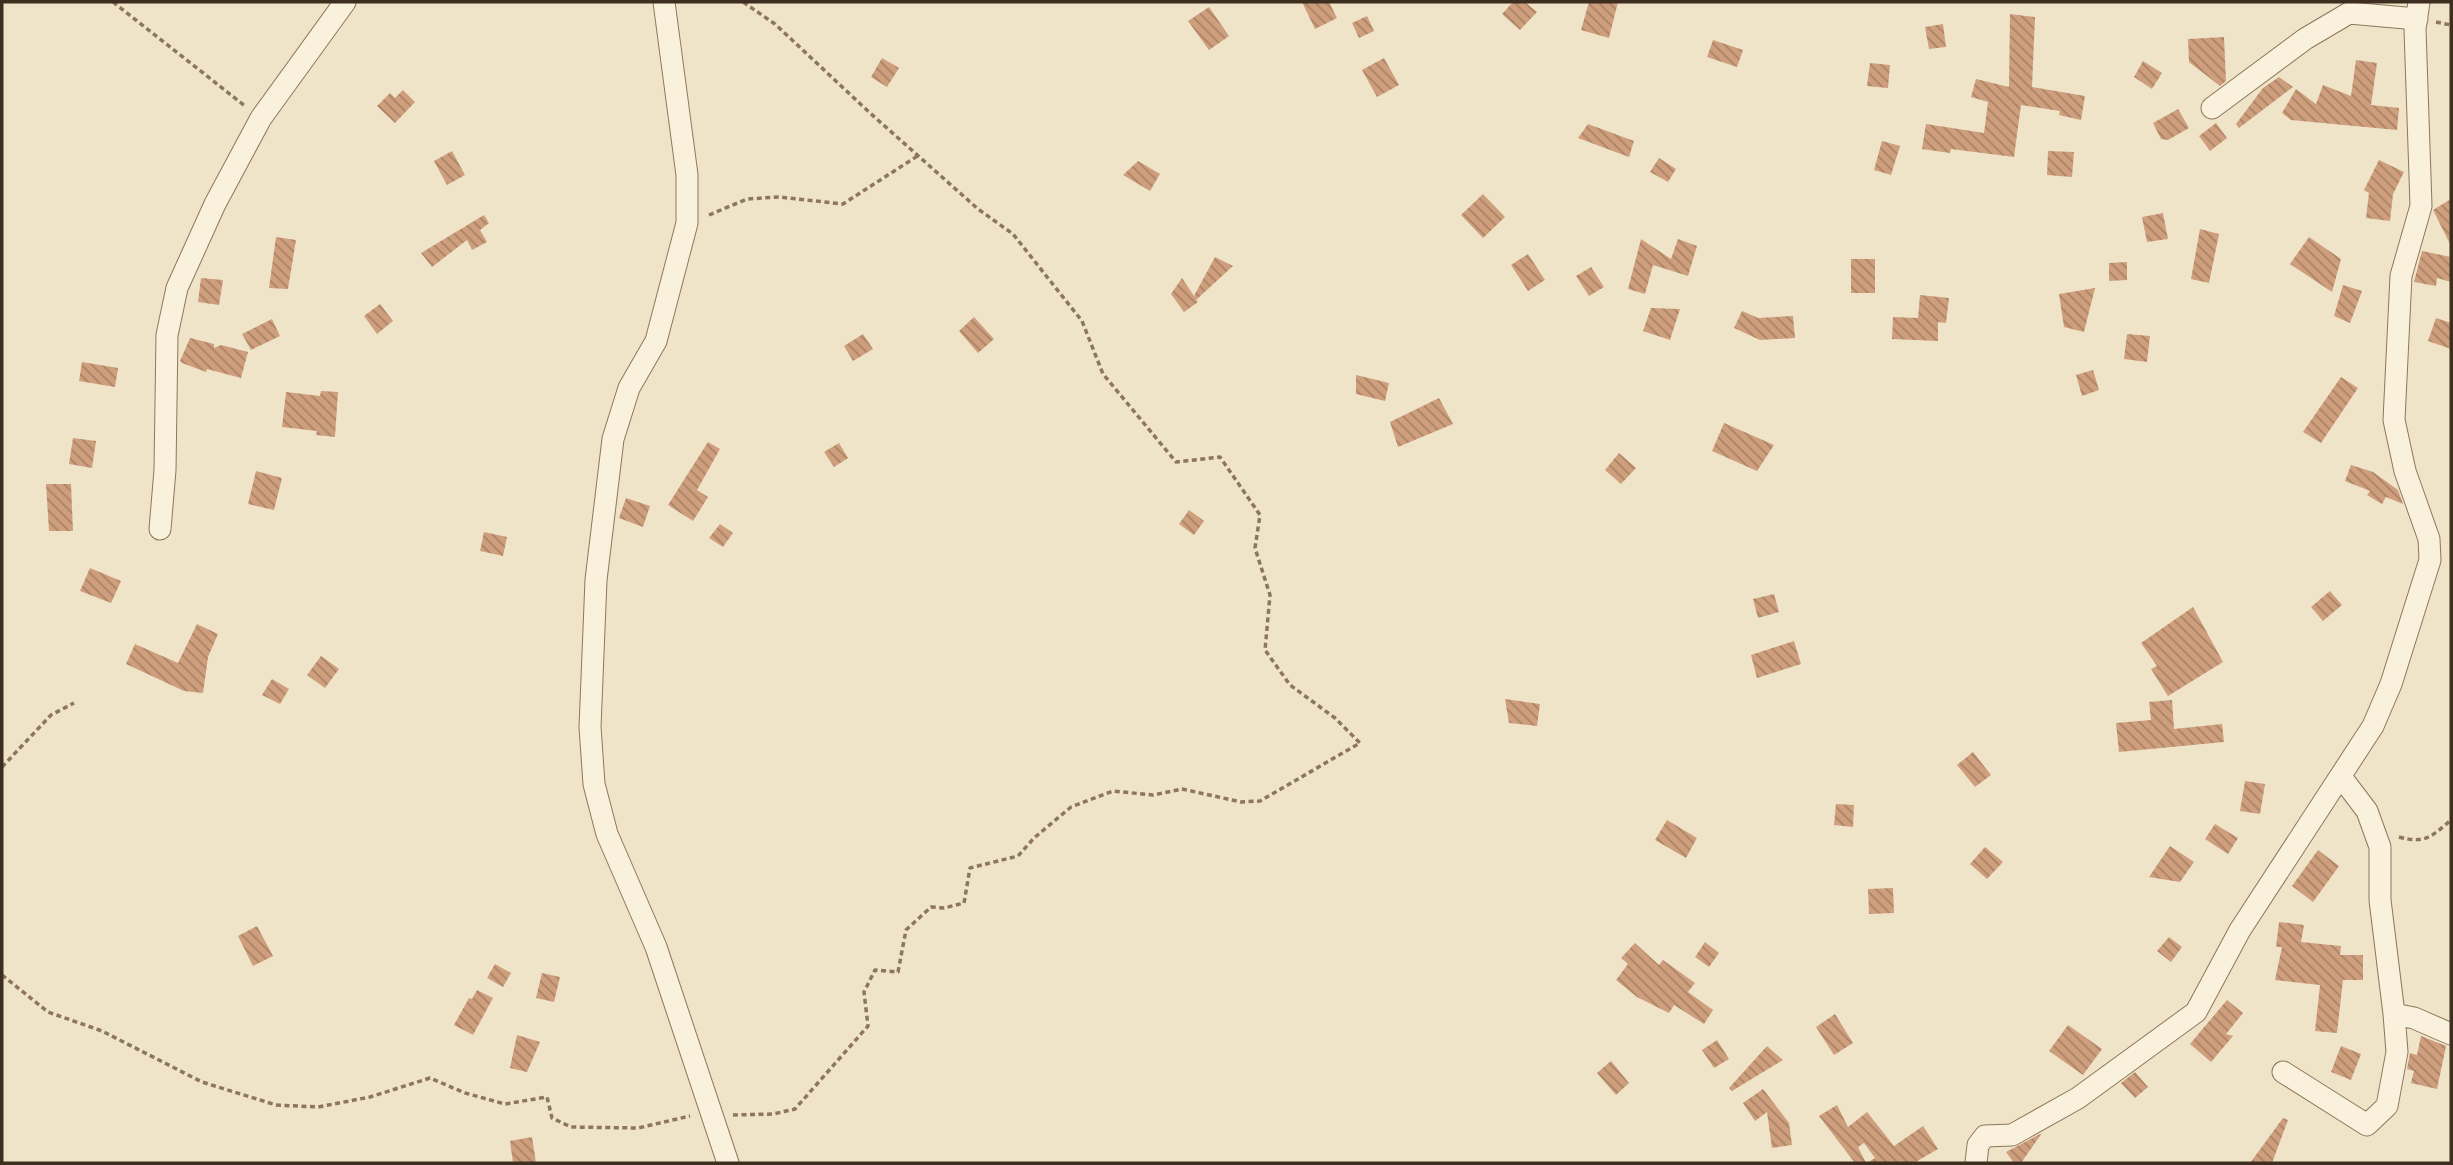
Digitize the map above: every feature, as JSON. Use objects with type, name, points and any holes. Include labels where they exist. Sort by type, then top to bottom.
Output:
[{"type":"street","points":[[160,529],[165,470],[167,335],[177,288],[215,204],[261,118],[345,2]]},
{"type":"street","points":[[664,2],[687,175],[687,223],[656,341],[629,388],[613,439],[596,580],[590,727],[594,784],[607,834],[656,947],[727,1163]]},
{"type":"street","points":[[1976,1163],[1978,1145],[1985,1136],[2012,1135],[2078,1098],[2196,1012],[2240,930],[2342,778],[2373,726],[2391,684],[2430,559],[2429,539],[2405,471],[2394,420],[2401,276],[2421,206],[2418,10],[2349,13],[2305,39],[2212,108]]},
{"type":"street","points":[[2283,1072],[2367,1125],[2387,1106],[2397,1052],[2381,901],[2380,847],[2367,811],[2342,778]]},
{"type":"street","points":[[2394,1014],[2414,1018],[2451,1034]]},
{"type":"path","points":[[113,2],[261,118]]},
{"type":"path","points":[[2,975],[48,1012],[102,1031],[202,1082],[276,1105],[318,1107],[370,1097],[430,1078],[465,1093],[505,1104],[547,1097],[552,1118],[571,1128],[638,1128],[683,1117],[713,1114],[748,1116],[795,1109],[868,1026],[864,992],[875,970],[898,972],[906,930],[931,907],[944,908],[964,903],[970,868],[1018,856],[1034,838],[1071,807],[1113,791],[1153,796],[1182,789],[1241,802],[1260,801],[1360,743],[1335,718],[1290,685],[1265,650],[1270,595],[1255,548],[1260,515],[1220,457],[1176,462],[1103,374],[1082,321],[1013,234],[978,209],[870,113],[816,59],[744,2]]},
{"type":"path","points":[[687,223],[747,199],[779,197],[843,204],[919,155]]},
{"type":"path","points":[[2,767],[51,715],[74,703]]},
{"type":"path","points":[[2376,832],[2417,842],[2432,836],[2451,820]]},
{"type":"building","points":[[1302,2],[1329,2],[1337,18],[1315,29]]},
{"type":"building","points":[[1513,2],[1525,2],[1537,12],[1520,30],[1502,14]]},
{"type":"building","points":[[1589,2],[1618,2],[1609,38],[1581,30]]},
{"type":"building","points":[[1209,7],[1229,36],[1209,50],[1188,21]]},
{"type":"building","points":[[2010,14],[2035,17],[2032,87],[2085,96],[2081,120],[2059,115],[2060,111],[2021,105],[2014,157],[1951,149],[1950,153],[1922,149],[1926,124],[1984,133],[1988,102],[1971,97],[1976,79],[2009,87]]},
{"type":"building","points":[[1367,16],[1374,31],[1359,38],[1352,23]]},
{"type":"building","points":[[1943,24],[1946,47],[1929,49],[1925,27]]},
{"type":"building","points":[[2224,37],[2226,81],[2220,86],[2189,62],[2188,39]]},
{"type":"building","points":[[1713,40],[1743,50],[1737,67],[1707,57]]},
{"type":"building","points":[[882,58],[899,68],[887,87],[871,77]]},
{"type":"building","points":[[1384,58],[1399,85],[1377,97],[1362,70]]},
{"type":"building","points":[[2356,60],[2377,63],[2371,105],[2399,108],[2397,130],[2291,120],[2282,113],[2296,89],[2316,104],[2323,85],[2351,96]]},
{"type":"building","points":[[2143,61],[2162,73],[2152,89],[2134,77]]},
{"type":"building","points":[[1870,63],[1890,65],[1888,88],[1867,86]]},
{"type":"building","points":[[2279,77],[2293,87],[2239,128],[2236,124],[2263,88]]},
{"type":"building","points":[[403,90],[415,102],[395,123],[377,106],[390,93],[395,98]]},
{"type":"building","points":[[2178,109],[2189,128],[2168,140],[2161,139],[2153,123]]},
{"type":"building","points":[[2216,123],[2227,138],[2210,151],[2199,136]]},
{"type":"building","points":[[1588,124],[1634,141],[1629,157],[1578,138]]},
{"type":"building","points":[[1882,141],[1900,146],[1891,175],[1874,170]]},
{"type":"building","points":[[452,151],[465,175],[447,185],[434,161]]},
{"type":"building","points":[[2048,151],[2074,152],[2072,177],[2047,175]]},
{"type":"building","points":[[1659,158],[1676,169],[1668,182],[1650,172]]},
{"type":"building","points":[[2379,160],[2404,172],[2393,194],[2390,221],[2366,218],[2369,193],[2364,190]]},
{"type":"building","points":[[1138,161],[1160,174],[1150,191],[1123,175]]},
{"type":"building","points":[[1483,194],[1505,217],[1483,238],[1461,215]]},
{"type":"building","points":[[2451,199],[2451,246],[2433,210]]},
{"type":"building","points":[[2163,213],[2168,239],[2147,242],[2142,217]]},
{"type":"building","points":[[484,215],[489,223],[480,230],[487,242],[472,250],[467,240],[432,267],[421,253]]},
{"type":"building","points":[[2200,229],[2219,234],[2209,283],[2191,279]]},
{"type":"building","points":[[276,237],[296,240],[288,289],[269,288]]},
{"type":"building","points":[[2309,237],[2341,259],[2332,292],[2290,264]]},
{"type":"building","points":[[1641,239],[1671,259],[1678,239],[1697,246],[1688,276],[1653,265],[1645,294],[1628,289]]},
{"type":"building","points":[[2422,251],[2451,257],[2451,282],[2437,278],[2436,286],[2414,282]]},
{"type":"building","points":[[1528,254],[1545,280],[1528,291],[1511,265]]},
{"type":"building","points":[[1215,257],[1233,266],[1196,300],[1198,302],[1184,312],[1171,294],[1182,278],[1194,296]]},
{"type":"building","points":[[1851,259],[1875,259],[1875,293],[1851,293]]},
{"type":"building","points":[[2127,262],[2127,280],[2109,281],[2109,263]]},
{"type":"building","points":[[1591,267],[1604,287],[1589,296],[1576,276]]},
{"type":"building","points":[[201,278],[223,280],[219,305],[198,302]]},
{"type":"building","points":[[2343,285],[2362,291],[2350,323],[2334,316]]},
{"type":"building","points":[[2095,288],[2084,332],[2064,327],[2059,294]]},
{"type":"building","points":[[1920,295],[1949,298],[1946,323],[1938,322],[1938,341],[1892,339],[1893,317],[1918,318]]},
{"type":"building","points":[[380,304],[393,321],[377,334],[364,316]]},
{"type":"building","points":[[1651,308],[1680,309],[1670,340],[1643,331]]},
{"type":"building","points":[[1742,311],[1758,318],[1793,316],[1795,338],[1760,340],[1734,328]]},
{"type":"building","points":[[974,317],[994,339],[978,353],[959,331]]},
{"type":"building","points":[[2436,318],[2451,323],[2451,349],[2428,341]]},
{"type":"building","points":[[272,319],[280,336],[251,350],[242,334]]},
{"type":"building","points":[[863,334],[873,349],[853,361],[844,346]]},
{"type":"building","points":[[2127,334],[2150,336],[2147,362],[2124,359]]},
{"type":"building","points":[[190,338],[214,344],[214,348],[221,345],[248,352],[241,378],[207,369],[206,372],[182,363],[180,361]]},
{"type":"building","points":[[82,362],[118,368],[115,387],[79,381]]},
{"type":"building","points":[[2093,370],[2099,390],[2082,396],[2076,375]]},
{"type":"building","points":[[1356,375],[1389,383],[1385,401],[1356,394]]},
{"type":"building","points":[[2341,377],[2358,388],[2321,443],[2303,432]]},
{"type":"building","points":[[321,391],[338,392],[335,437],[316,435],[317,431],[282,427],[286,392],[320,396]]},
{"type":"building","points":[[1439,398],[1453,424],[1398,447],[1390,422]]},
{"type":"building","points":[[1724,423],[1774,445],[1757,471],[1712,451]]},
{"type":"building","points":[[73,438],[96,441],[92,468],[69,464]]},
{"type":"building","points":[[708,442],[720,449],[697,490],[708,497],[693,521],[668,505]]},
{"type":"building","points":[[839,443],[848,458],[834,467],[824,452]]},
{"type":"building","points":[[1619,453],[1636,468],[1621,484],[1605,470]]},
{"type":"building","points":[[2351,465],[2373,472],[2398,490],[2403,504],[2386,497],[2382,504],[2367,495],[2370,491],[2345,481]]},
{"type":"building","points":[[256,471],[282,478],[274,510],[248,504]]},
{"type":"building","points":[[46,484],[71,484],[73,531],[49,531]]},
{"type":"building","points":[[626,498],[650,506],[643,527],[619,518]]},
{"type":"building","points":[[1189,510],[1204,521],[1194,535],[1179,524]]},
{"type":"building","points":[[720,524],[733,533],[723,547],[709,538]]},
{"type":"building","points":[[484,532],[507,537],[503,556],[480,551]]},
{"type":"building","points":[[90,568],[121,581],[111,603],[80,591]]},
{"type":"building","points":[[2330,591],[2342,605],[2323,621],[2311,607]]},
{"type":"building","points":[[1774,594],[1779,612],[1758,618],[1753,599]]},
{"type":"building","points":[[2193,607],[2223,662],[2168,696],[2151,669],[2157,666],[2141,643]]},
{"type":"building","points":[[197,624],[218,634],[208,657],[203,693],[184,691],[126,664],[135,644],[178,663]]},
{"type":"building","points":[[1794,641],[1801,664],[1757,678],[1751,655]]},
{"type":"building","points":[[321,656],[339,669],[325,688],[307,675]]},
{"type":"building","points":[[272,679],[289,689],[280,704],[262,695]]},
{"type":"building","points":[[1505,699],[1540,704],[1537,726],[1509,723]]},
{"type":"building","points":[[2172,700],[2174,729],[2222,724],[2224,742],[2119,752],[2116,723],[2151,720],[2149,702]]},
{"type":"building","points":[[1973,752],[1991,775],[1975,787],[1957,765]]},
{"type":"building","points":[[2245,781],[2265,784],[2260,814],[2240,811]]},
{"type":"building","points":[[1836,804],[1854,805],[1853,827],[1834,825]]},
{"type":"building","points":[[1667,820],[1697,838],[1686,858],[1655,840]]},
{"type":"building","points":[[2215,824],[2238,838],[2228,854],[2205,839]]},
{"type":"building","points":[[2170,846],[2194,862],[2180,882],[2149,877]]},
{"type":"building","points":[[1985,847],[2003,862],[1987,879],[1970,864]]},
{"type":"building","points":[[2318,850],[2339,866],[2313,902],[2292,886]]},
{"type":"building","points":[[1893,888],[1894,913],[1869,914],[1868,889]]},
{"type":"building","points":[[2279,922],[2304,925],[2301,942],[2341,946],[2340,955],[2363,955],[2363,980],[2343,980],[2337,1033],[2315,1031],[2320,985],[2275,980],[2282,947],[2276,947]]},
{"type":"building","points":[[257,926],[273,956],[253,966],[238,936]]},
{"type":"building","points":[[2169,937],[2182,947],[2171,962],[2157,951]]},
{"type":"building","points":[[1705,942],[1719,953],[1709,967],[1695,957]]},
{"type":"building","points":[[1635,943],[1659,965],[1663,960],[1695,983],[1688,992],[1713,1010],[1704,1024],[1674,1005],[1669,1013],[1637,997],[1616,980],[1628,964],[1621,958]]},
{"type":"building","points":[[495,964],[511,973],[503,987],[487,978]]},
{"type":"building","points":[[542,973],[560,977],[554,1002],[536,998]]},
{"type":"building","points":[[477,990],[493,998],[473,1035],[454,1025],[469,998],[472,999]]},
{"type":"building","points":[[2227,1000],[2243,1013],[2226,1034],[2233,1036],[2211,1062],[2190,1044]]},
{"type":"building","points":[[1835,1014],[1853,1043],[1834,1055],[1816,1027]]},
{"type":"building","points":[[2068,1025],[2102,1049],[2083,1075],[2049,1051]]},
{"type":"building","points":[[517,1035],[540,1042],[527,1072],[510,1068]]},
{"type":"building","points":[[2421,1036],[2446,1046],[2437,1089],[2411,1083],[2414,1071],[2407,1069],[2410,1053],[2417,1055]]},
{"type":"building","points":[[1717,1040],[1729,1059],[1714,1068],[1702,1050]]},
{"type":"building","points":[[1767,1046],[1783,1060],[1732,1091],[1729,1088]]},
{"type":"building","points":[[2341,1046],[2361,1054],[2351,1080],[2331,1072]]},
{"type":"building","points":[[1611,1061],[1629,1083],[1616,1095],[1597,1073]]},
{"type":"building","points":[[2135,1072],[2148,1087],[2135,1098],[2121,1083]]},
{"type":"building","points":[[1763,1089],[1789,1123],[1792,1145],[1772,1148],[1767,1112],[1755,1121],[1743,1103]]},
{"type":"building","points":[[1837,1105],[1848,1127],[1867,1112],[1894,1146],[1923,1126],[1938,1149],[1914,1163],[1867,1163],[1875,1158],[1864,1143],[1858,1147],[1866,1163],[1855,1163],[1819,1116]]},
{"type":"building","points":[[2283,1118],[2288,1120],[2272,1163],[2250,1163]]},
{"type":"building","points":[[2042,1133],[2021,1163],[2014,1163],[2006,1152]]},
{"type":"building","points":[[532,1137],[536,1163],[513,1163],[510,1141]]}]
